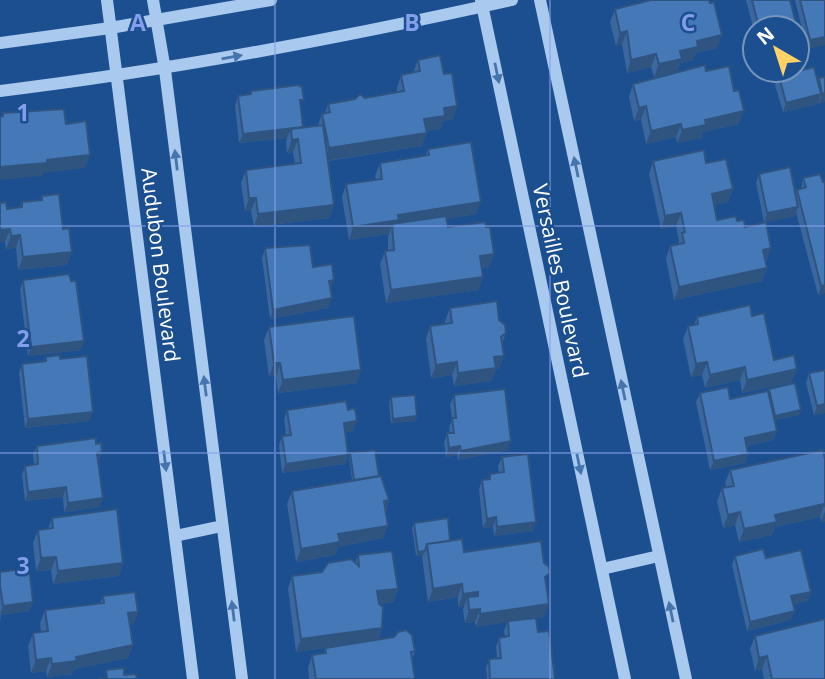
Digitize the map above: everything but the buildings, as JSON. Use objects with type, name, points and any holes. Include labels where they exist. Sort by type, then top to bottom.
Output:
[{"type":"street","name":"Audubon Boulevard","points":[[107,0],[193,679]]},
{"type":"street","name":"Audubon Boulevard","points":[[153,0],[165,70],[242,679]]},
{"type":"street","points":[[0,43],[110,28],[271,0]]},
{"type":"street","points":[[0,91],[165,70],[482,3],[512,0]]},
{"type":"street","name":"Versailles Boulevard","points":[[540,0],[686,679]]},
{"type":"street","name":"Versailles Boulevard","points":[[482,3],[625,679]]},
{"type":"street","points":[[175,536],[222,526]]},
{"type":"street","points":[[602,569],[659,556]]}]
